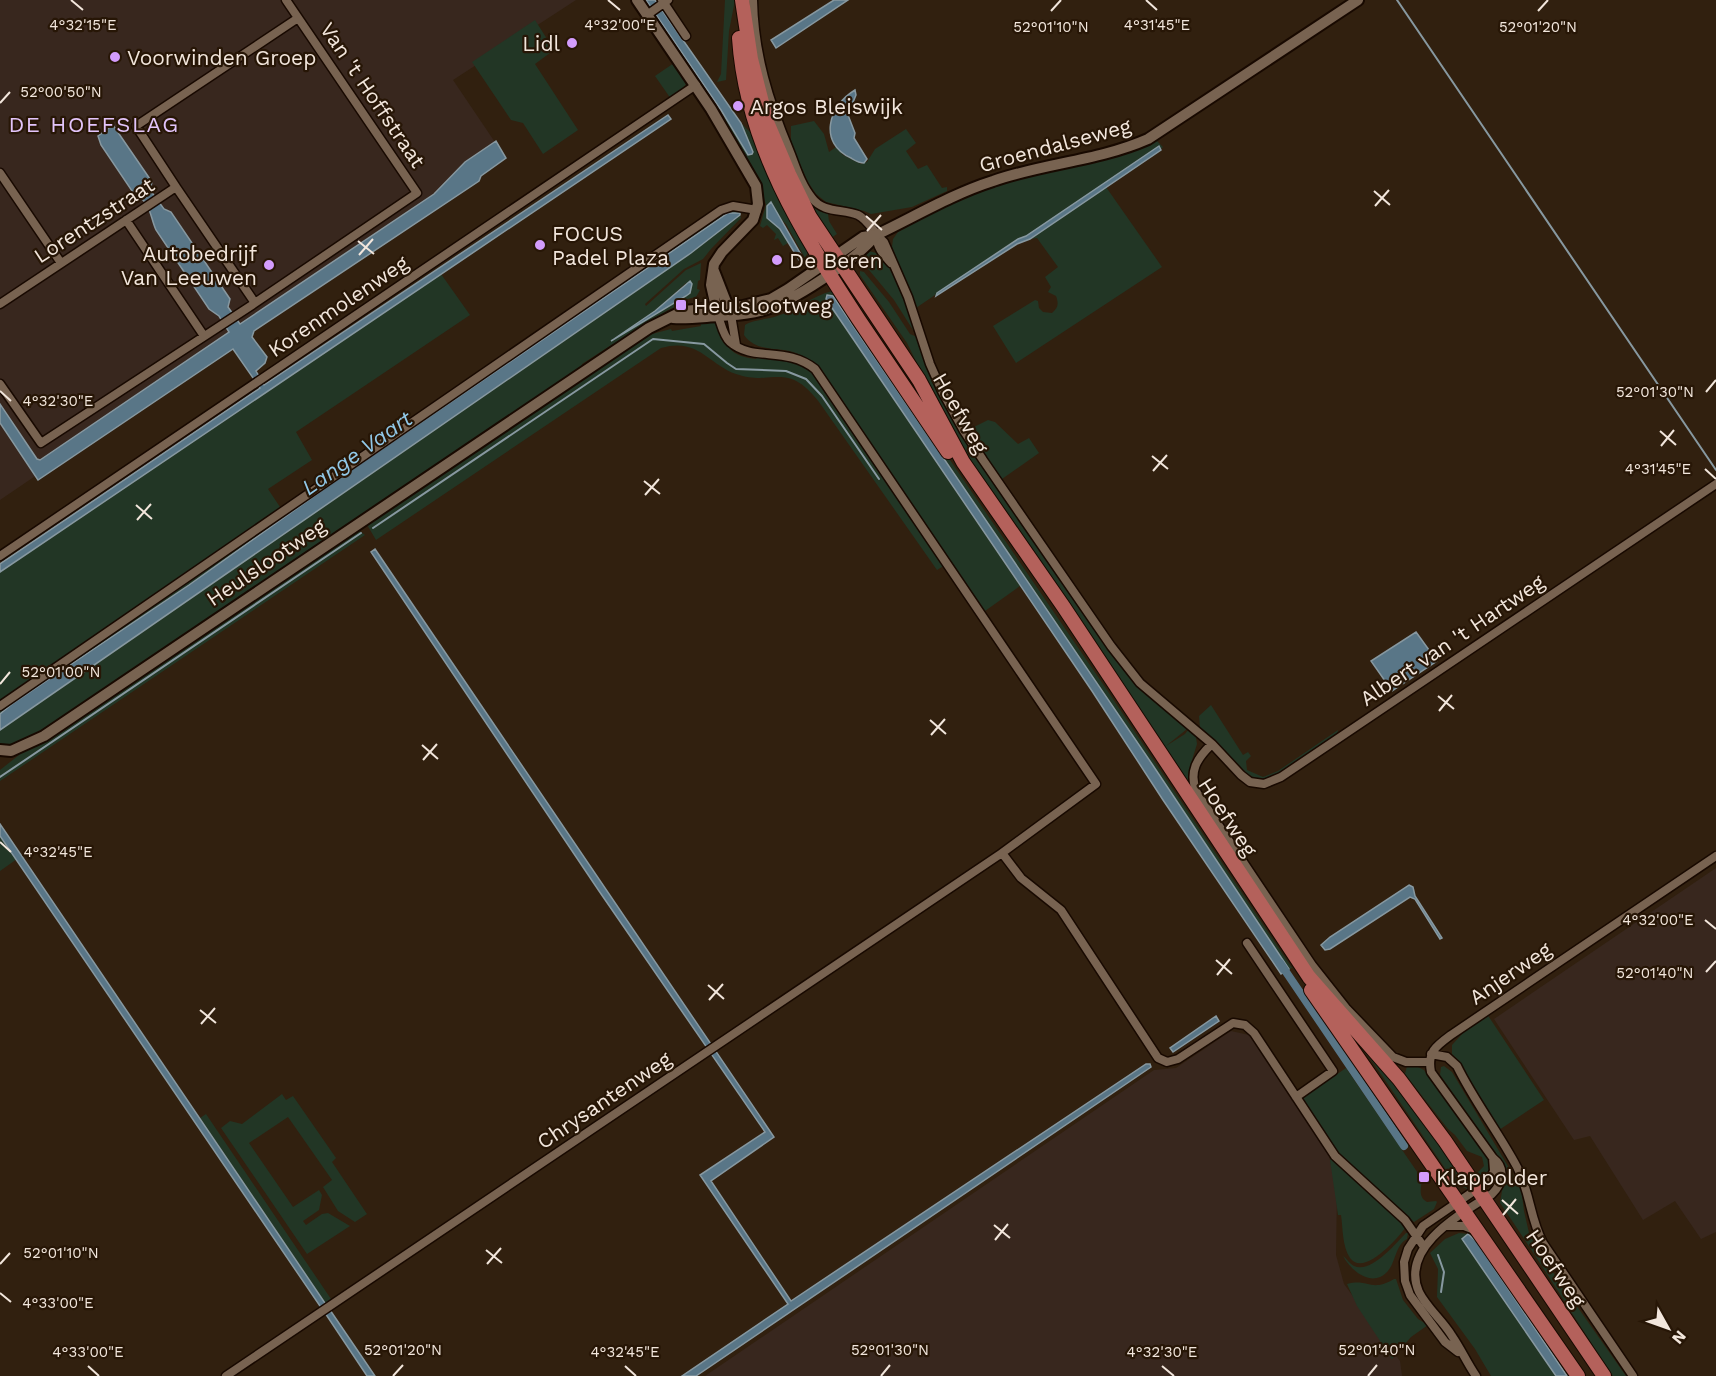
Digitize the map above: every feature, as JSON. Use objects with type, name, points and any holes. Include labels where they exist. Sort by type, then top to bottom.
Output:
[{"type":"main road","name":"Hoefweg","points":[[742,0],[751,60],[767,122],[789,174],[810,217],[919,380],[963,462],[1063,606],[1309,977],[1399,1079],[1481,1194],[1604,1376]]},
{"type":"main road","name":"Hoefweg","points":[[742,0],[739,38],[741,61],[744,84],[756,128],[793,215],[825,269],[1265,923],[1578,1376]]},
{"type":"street","points":[[286,0],[298,18]]},
{"type":"street","points":[[637,0],[649,13],[696,85],[752,179],[758,198],[757,210],[750,224],[718,257],[714,270],[711,285],[726,337],[748,352],[790,356],[800,359],[815,369],[1096,784],[1002,853],[1021,878],[1062,910],[1158,1058],[1167,1062],[1178,1059],[1228,1025],[1238,1023],[1248,1028],[1254,1033],[1335,1156],[1405,1220],[1424,1247]]},
{"type":"street","name":"Hoefweg","points":[[753,0],[753,19],[761,72],[773,111],[801,179],[812,199],[832,210],[860,216],[865,220],[876,236],[877,245],[882,254],[892,263],[908,297],[937,380],[964,431],[1129,670],[1160,701],[1212,744],[1197,759],[1193,771],[1197,793],[1312,965],[1346,1008],[1393,1057],[1406,1062],[1447,1058],[1457,1066],[1518,1168],[1527,1191],[1536,1230],[1543,1243],[1633,1376]]},
{"type":"street","name":"Groendalseweg","points":[[825,269],[868,245],[876,236],[994,180],[1115,152],[1148,139],[1358,0]]},
{"type":"street","points":[[649,13],[664,2],[686,36]]},
{"type":"street","name":"Lorentzstraat","points":[[0,304],[176,187],[136,126],[298,18]]},
{"type":"street","name":"Van 't Hoffstraat","points":[[255,303],[417,193],[298,18]]},
{"type":"street","name":"Korenmolenweg","points":[[0,556],[696,85]]},
{"type":"street","points":[[0,173],[61,263]]},
{"type":"street","points":[[0,384],[41,443],[255,303],[176,187]]},
{"type":"street","points":[[0,706],[721,210],[733,206],[757,210]]},
{"type":"street","points":[[126,220],[204,336]]},
{"type":"street","name":"Heulslootweg","points":[[0,750],[11,751],[44,735],[649,328],[683,311],[763,311],[789,299],[825,269]]},
{"type":"street","points":[[714,270],[730,311],[736,345]]},
{"type":"street","name":"Albert van 't Hartweg","points":[[1212,744],[1250,782],[1264,784],[1272,782],[1716,484]]},
{"type":"street","name":"Chrysantenweg","points":[[226,1376],[1002,853]]},
{"type":"street","name":"Anjerweg","points":[[1430,1058],[1439,1044],[1451,1035],[1716,856]]},
{"type":"street","points":[[1247,943],[1333,1071],[1296,1097]]},
{"type":"street","points":[[1430,1058],[1431,1072],[1501,1167],[1502,1180],[1498,1188],[1481,1194],[1462,1207],[1423,1226],[1404,1262],[1405,1281],[1410,1295],[1445,1342],[1461,1355]]},
{"type":"street","points":[[1462,1207],[1446,1226],[1428,1240],[1416,1266],[1415,1276],[1419,1291],[1453,1337],[1461,1355],[1476,1376]]},
{"type":"street","points":[[1446,1226],[1464,1226],[1478,1231]]},
{"type":"shaded area","points":[[0,0],[576,0],[453,80],[505,157],[0,500]]},
{"type":"shaded area","points":[[1716,868],[1716,1232],[1701,1239],[1675,1201],[1643,1220],[1590,1136],[1574,1140],[1494,1019]]},
{"type":"shaded area","points":[[1231,1031],[1249,1035],[1329,1156],[1337,1190],[1336,1255],[1344,1284],[1400,1361],[1402,1376],[705,1376],[1154,1070],[1176,1068]]},
{"type":"green space","points":[[725,0],[735,0],[729,31],[726,80],[717,82],[721,74]]},
{"type":"green space","points":[[535,20],[554,50],[535,64],[578,130],[543,154],[523,123],[511,120],[472,62]]},
{"type":"green space","points":[[674,63],[687,83],[683,91],[671,99],[655,76]]},
{"type":"green space","points":[[725,117],[753,152],[741,123],[752,134],[778,200],[808,252],[805,258],[786,224],[767,206],[767,218],[780,229],[788,243],[783,246],[778,238],[774,240],[776,234],[767,225],[763,228],[760,226],[766,205],[761,189]]},
{"type":"green space","points":[[814,121],[824,134],[829,152],[836,147],[843,155],[861,164],[867,162],[875,149],[906,129],[916,143],[906,151],[918,169],[927,165],[942,188],[947,187],[947,191],[912,207],[871,214],[826,202],[816,194],[808,182],[791,140],[791,126]]},
{"type":"green space","points":[[1156,140],[1163,147],[1161,149],[1159,147],[1026,236],[1017,239],[916,308],[892,247],[893,239],[898,232],[948,204],[987,186]]},
{"type":"green space","points":[[1106,187],[1162,267],[1016,363],[993,326],[1035,300],[1038,301],[1039,308],[1043,312],[1052,313],[1058,304],[1056,296],[1048,292],[1051,287],[1045,277],[1058,267],[1037,238],[1030,239]]},
{"type":"green space","points":[[810,201],[816,208],[828,214],[829,221],[837,234],[831,238],[808,203]]},
{"type":"green space","points":[[733,209],[740,213],[727,213],[0,714],[0,707],[723,212]]},
{"type":"green space","points":[[740,215],[741,218],[703,259],[684,269],[645,304],[646,306],[686,270],[701,263],[697,289],[700,290],[696,297],[683,300],[684,302],[675,305],[617,344],[613,344],[582,364],[581,369],[52,726],[14,744],[0,746],[0,730],[691,253]],"holes":[[[686,283],[686,296],[611,341],[655,311]]]},
{"type":"green space","points":[[867,251],[876,253],[888,266],[900,289],[915,331],[894,300],[859,258]]},
{"type":"green space","points":[[860,271],[864,272],[889,302],[910,334],[917,337],[935,388],[954,422],[1112,655],[1140,689],[1187,729],[1166,746],[1188,730],[1196,737],[1197,744],[1188,773],[1190,786],[953,436],[907,343],[860,275]]},
{"type":"green space","points":[[441,274],[470,315],[296,432],[312,460],[268,489],[282,510],[0,703],[0,572]]},
{"type":"green space","points":[[832,291],[836,293],[1107,690],[1292,968],[1289,969],[1282,959],[1152,764],[826,299],[1020,586],[985,611],[818,367],[797,353],[760,347],[744,335],[745,325],[749,323],[784,313]]},
{"type":"green space","points":[[710,320],[717,324],[729,348],[735,353],[756,359],[757,357],[787,361],[808,369],[814,374],[945,565],[937,570],[808,389],[788,378],[760,378],[736,374],[726,370],[702,353],[684,346],[661,348],[376,540],[366,523],[644,336],[671,329],[672,331],[701,326],[700,321]]},
{"type":"green space","points":[[988,420],[995,422],[1018,444],[1029,438],[1039,453],[1002,479],[972,435],[974,427]]},
{"type":"green space","points":[[357,529],[365,535],[0,781],[0,770],[19,755],[20,751]]},
{"type":"green space","points":[[1211,705],[1243,755],[1248,752],[1251,756],[1246,761],[1247,770],[1263,777],[1278,771],[1338,730],[1337,735],[1275,776],[1255,778],[1244,772],[1200,728],[1199,716]]},
{"type":"green space","points":[[0,829],[17,859],[0,871]]},
{"type":"green space","points":[[1487,1014],[1544,1100],[1499,1130],[1470,1083],[1461,1063],[1452,1054],[1452,1045],[1462,1034],[1461,1032]]},
{"type":"green space","points":[[1345,1027],[1415,1108],[1468,1183],[1469,1190],[1455,1183],[1374,1064]]},
{"type":"green space","points":[[1407,1066],[1424,1070],[1489,1160],[1490,1171],[1483,1178],[1475,1175],[1484,1166],[1482,1157],[1467,1151],[1448,1129],[1405,1074]]},
{"type":"green space","points":[[1444,1066],[1452,1072],[1521,1188],[1529,1233],[1550,1268],[1626,1376],[1613,1376],[1500,1203],[1508,1177],[1506,1168],[1440,1075],[1441,1067]]},
{"type":"green space","points":[[1346,1068],[1422,1179],[1422,1198],[1427,1202],[1437,1202],[1434,1209],[1414,1222],[1341,1156],[1301,1099]]},
{"type":"green space","points":[[282,1094],[286,1100],[293,1096],[336,1158],[332,1162],[367,1214],[355,1222],[338,1211],[323,1187],[332,1180],[288,1117],[249,1143],[293,1207],[319,1190],[322,1195],[319,1210],[303,1221],[306,1225],[322,1214],[328,1213],[350,1226],[307,1254],[221,1128],[230,1121],[242,1124]]},
{"type":"green space","points":[[206,1114],[331,1299],[327,1306],[200,1118]]},
{"type":"green space","points":[[1332,1157],[1406,1227],[1380,1254],[1363,1263],[1356,1263],[1350,1258],[1346,1248],[1341,1215],[1338,1215],[1330,1160]]},
{"type":"green space","points":[[1408,1233],[1407,1239],[1400,1245],[1390,1268],[1381,1277],[1362,1276],[1343,1256],[1354,1266],[1368,1266],[1382,1257]]},
{"type":"green space","points":[[1459,1233],[1468,1234],[1463,1239],[1556,1376],[1491,1376],[1475,1349],[1437,1297],[1438,1269],[1430,1253],[1445,1239]]},
{"type":"green space","points":[[1396,1279],[1403,1300],[1418,1319],[1428,1325],[1411,1337],[1392,1359],[1357,1306],[1347,1284],[1380,1285]]},
{"type":"water","points":[[646,0],[655,0],[741,123],[752,154],[748,155],[721,110]]},
{"type":"water","points":[[834,0],[848,0],[776,48],[771,40]]},
{"type":"water","points":[[855,90],[856,95],[848,115],[855,133],[854,138],[867,159],[864,163],[856,161],[841,151],[834,143],[831,134],[833,115],[838,105]]},
{"type":"water","points":[[668,115],[671,119],[0,572],[0,564],[260,388],[233,349],[38,480],[0,423],[0,404],[37,459],[40,460],[229,332],[219,316],[209,309],[156,230],[147,205],[134,194],[101,145],[98,136],[113,125],[152,182],[150,190],[164,209],[171,212],[230,299],[228,307],[240,324],[434,194],[465,162],[496,141],[506,158],[481,176],[479,181],[254,331],[252,337],[267,357],[265,363],[256,371],[264,385]]},
{"type":"water","points":[[1159,146],[1161,150],[1030,239],[1017,244],[936,296],[937,293]]},
{"type":"water","points":[[771,202],[803,258],[799,260],[780,229],[767,218],[767,206]]},
{"type":"water","points":[[728,213],[740,213],[740,215],[691,253],[0,730],[0,714],[12,704],[189,585],[338,479]]},
{"type":"water","points":[[690,281],[692,284],[690,293],[611,341],[655,311]]},
{"type":"water","points":[[827,295],[833,296],[1289,969],[1281,974],[826,299]]},
{"type":"water","points":[[375,549],[774,1137],[711,1181],[791,1301],[1146,1064],[1150,1064],[1151,1067],[696,1376],[682,1376],[788,1304],[700,1175],[765,1132],[599,891],[371,552]]},
{"type":"water","points":[[1416,632],[1437,661],[1392,691],[1371,661]]},
{"type":"water","points":[[0,824],[327,1306],[322,1309],[0,836]]},
{"type":"water","points":[[1409,885],[1413,887],[1415,896],[1442,938],[1440,939],[1415,899],[1410,897],[1330,949],[1325,950],[1321,945],[1330,937]]},
{"type":"water","points":[[1216,1016],[1219,1021],[1173,1052],[1170,1048]]},
{"type":"water","points":[[1468,1234],[1476,1241],[1567,1376],[1556,1376],[1462,1239]]},
{"type":"water","points":[[330,1310],[375,1376],[367,1376],[325,1313]]},
{"type":"waterway","points":[[1397,0],[1716,470]]},
{"type":"waterway","points":[[373,528],[653,339],[704,344],[736,369],[786,371],[806,379],[822,396],[879,479]]},
{"type":"waterway","points":[[0,777],[361,533]]},
{"type":"waterway","points":[[1280,963],[1404,1146]]},
{"type":"waterway","points":[[1438,1255],[1444,1272],[1441,1292]]},
{"type":"place","name":"Lidl","points":[[572,43]]},
{"type":"place","name":"Voorwinden Groep","points":[[115,57]]},
{"type":"place","name":"Argos Bleiswijk","points":[[738,106]]},
{"type":"place","name":"FOCUS Padel Plaza","points":[[540,245]]},
{"type":"place","name":"De Beren","points":[[777,260]]},
{"type":"place","name":"Autobedrijf Van Leeuwen","points":[[269,265]]},
{"type":"place","name":"Heulslootweg","points":[[681,305]]},
{"type":"place","name":"Klappolder","points":[[1424,1177]]},
{"type":"district","name":"DE HOEFSLAG","points":[[94,124]]},
{"type":"water label","name":"Lange Vaart","points":[[357,453]]}]
